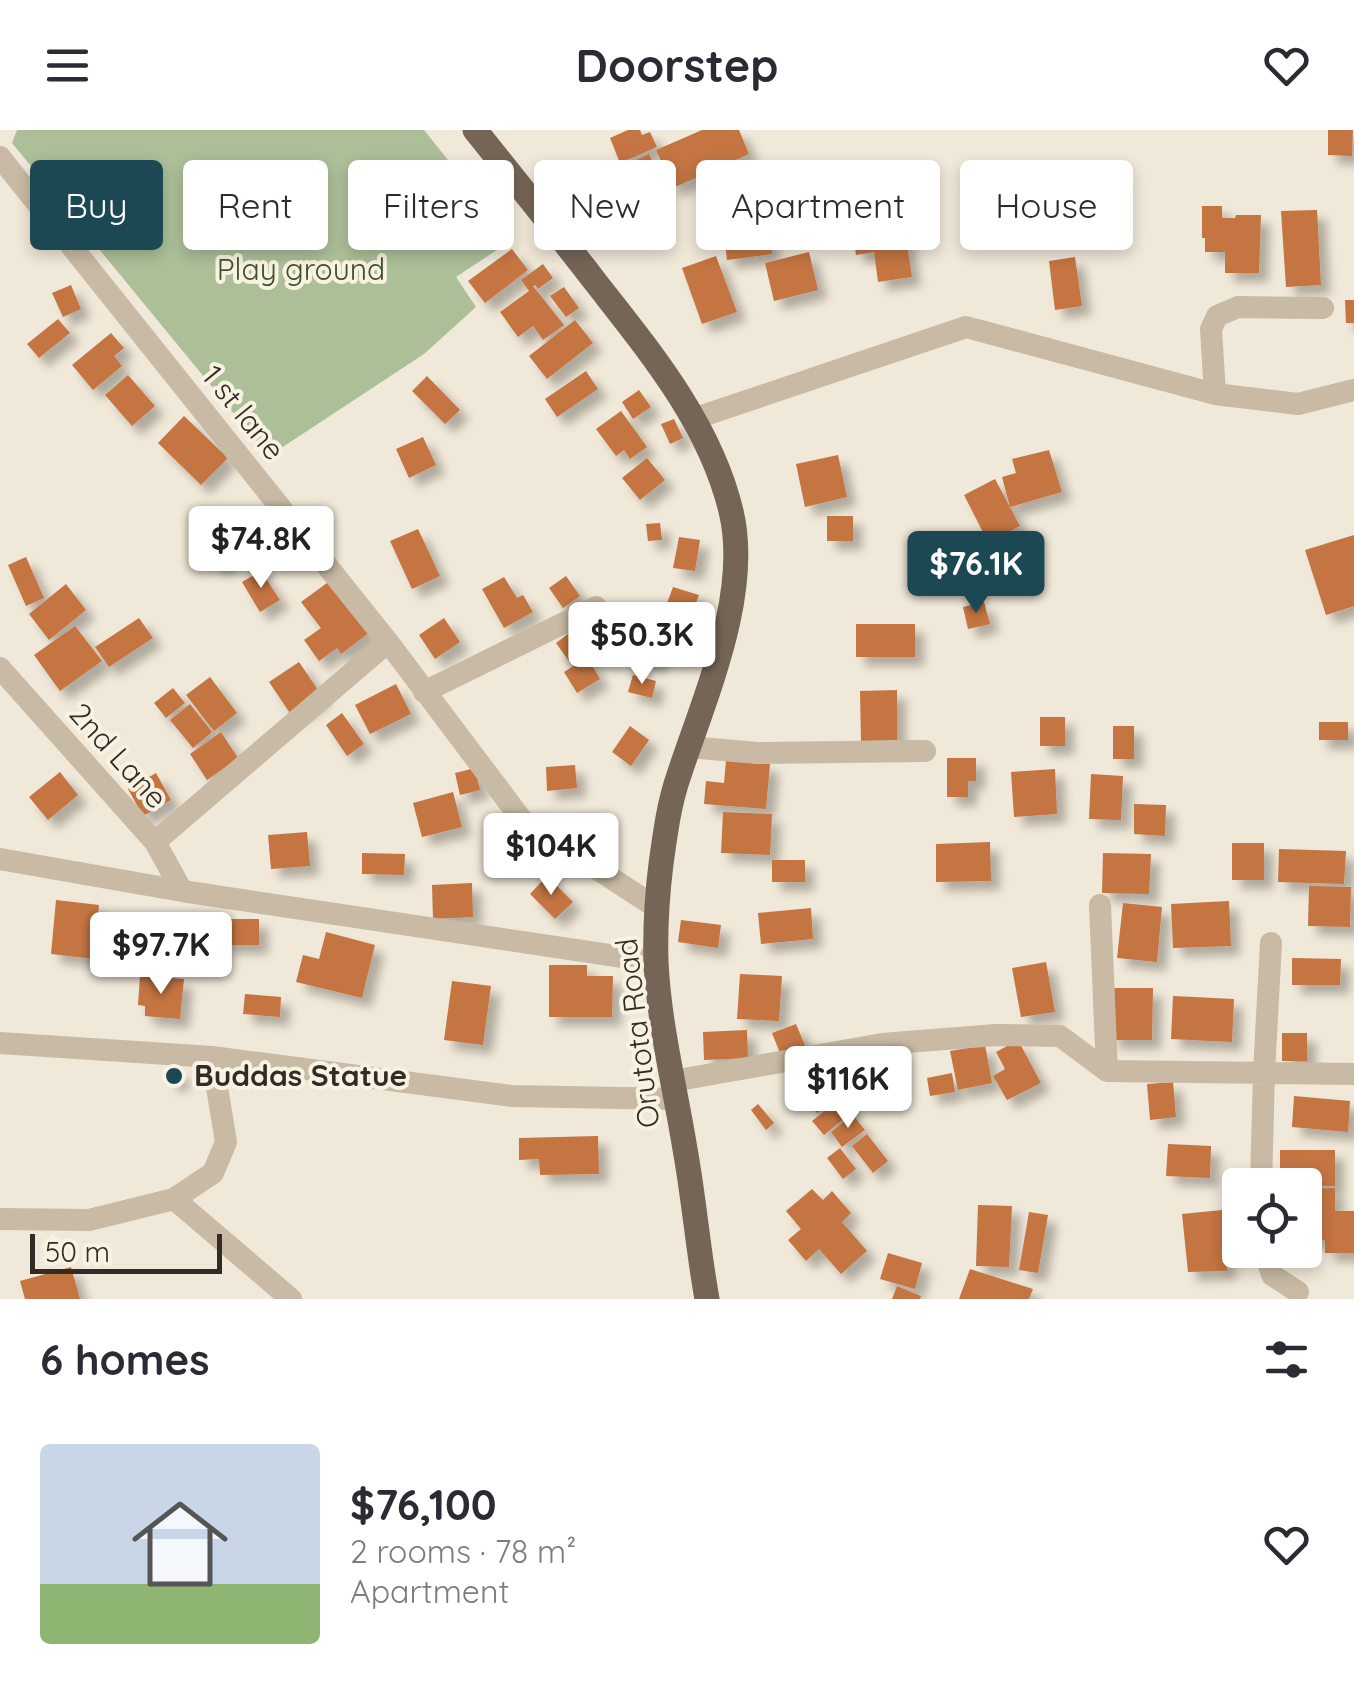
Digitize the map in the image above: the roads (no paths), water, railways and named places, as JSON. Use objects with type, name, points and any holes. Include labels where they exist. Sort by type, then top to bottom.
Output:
[{"type":"main road","name":"Orutota Road","points":[[475,130],[634,331],[678,394],[719,468],[732,516],[732,597],[722,644],[677,778],[657,908],[656,962],[707,1299]]},
{"type":"street","name":"1 st lane","points":[[0,156],[388,642],[522,820],[657,908]]},
{"type":"street","points":[[1215,394],[1211,329],[1217,316],[1238,307],[1322,308]]},
{"type":"street","points":[[692,419],[966,327],[1215,394],[1298,404],[1354,390]]},
{"type":"street","points":[[424,692],[596,607]]},
{"type":"street","points":[[155,842],[388,642]]},
{"type":"street","name":"2nd Lane","points":[[0,668],[155,842],[182,891]]},
{"type":"street","points":[[689,747],[757,753],[926,752]]},
{"type":"street","points":[[0,859],[182,891],[656,962]]},
{"type":"street","points":[[1100,905],[1107,1071]]},
{"type":"street","points":[[1261,1168],[1271,943]]},
{"type":"street","points":[[0,1044],[212,1057],[512,1096],[675,1090],[882,1044],[996,1035],[1060,1036],[1107,1071],[1354,1074]]},
{"type":"street","points":[[0,1219],[89,1220],[174,1199],[213,1173],[226,1142],[212,1057]]},
{"type":"street","points":[[174,1199],[291,1299]]},
{"type":"street","points":[[1270,1268],[1272,1276],[1298,1292]]},
{"type":"place","name":"Buddas Statue","points":[[174,1076]]},
{"type":"park label","name":"Play ground","points":[[301,270]]}]
